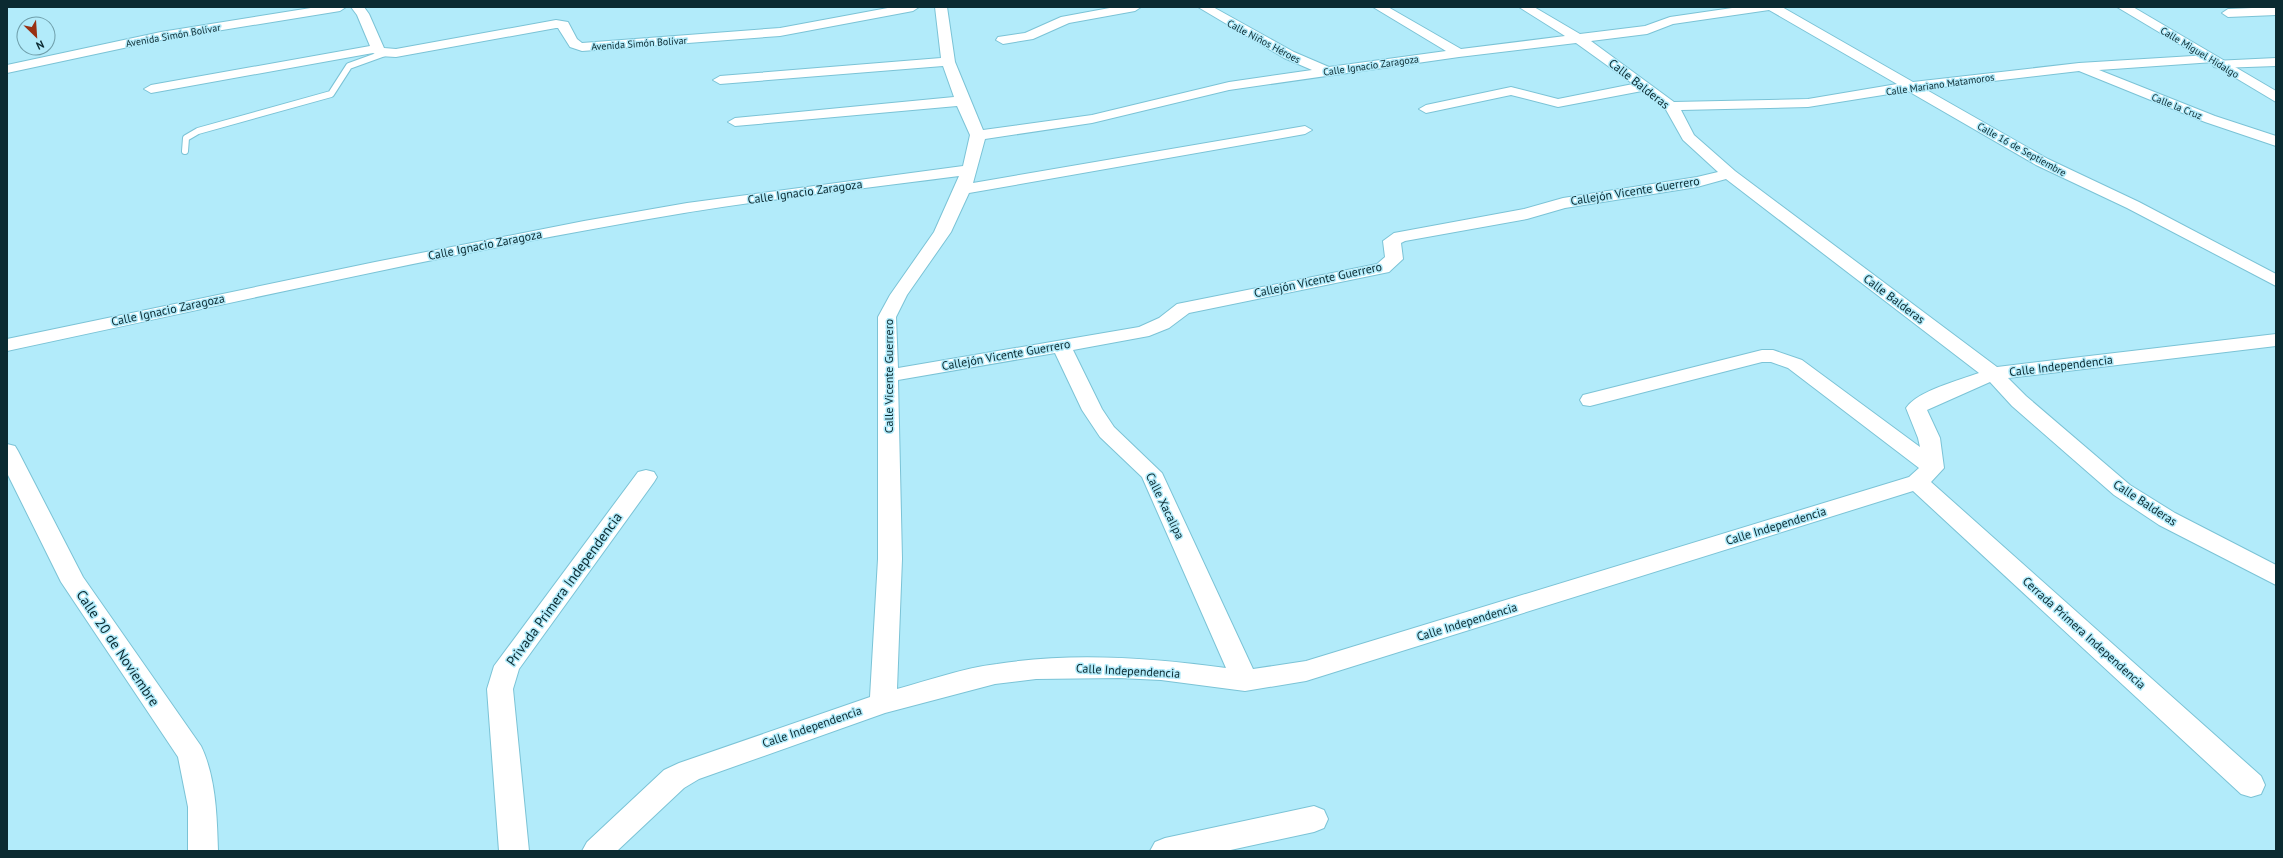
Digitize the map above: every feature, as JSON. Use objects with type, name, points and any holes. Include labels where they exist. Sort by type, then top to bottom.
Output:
[{"type":"street","name":"Avenida Simón Bolívar","points":[[7,69],[161,36],[340,7]]},
{"type":"street","points":[[151,89],[381,51],[363,14],[357,7]]},
{"type":"street","name":"Avenida Simón Bolívar","points":[[381,51],[396,53],[556,24],[563,25],[576,47],[761,34],[913,7]]},
{"type":"street","points":[[941,7],[948,62],[962,101],[978,135]]},
{"type":"street","points":[[1003,40],[1028,36],[1066,20],[1136,7]]},
{"type":"street","name":"Calle Niños Héroes","points":[[1204,7],[1282,52],[1326,71]]},
{"type":"street","points":[[1379,7],[1459,52]]},
{"type":"street","name":"Calle Balderas","points":[[1525,7],[1576,39],[1589,45],[1671,106],[1688,137],[1729,174],[1993,374],[2019,401],[2122,490],[2167,519],[2276,576]]},
{"type":"street","name":"Calle Ignacio Zaragoza","points":[[978,135],[1018,131],[1092,119],[1205,91],[1326,71],[1459,52],[1647,30],[1670,21],[1765,7]]},
{"type":"street","name":"Calle 16 de Septiembre","points":[[1773,7],[2042,162],[2133,205],[2276,281]]},
{"type":"street","name":"Calle Miguel Hidalgo","points":[[2124,7],[2276,97]]},
{"type":"street","points":[[2228,13],[2276,11]]},
{"type":"street","name":"Calle Mariano Matamoros","points":[[1671,106],[1808,103],[1912,86],[2079,67],[2214,61],[2276,62]]},
{"type":"street","points":[[720,80],[948,62]]},
{"type":"street","name":"Calle la Cruz","points":[[2079,67],[2210,119],[2276,141]]},
{"type":"street","points":[[1426,109],[1511,91],[1522,91],[1544,102],[1558,103],[1645,86]]},
{"type":"street","points":[[735,122],[962,101]]},
{"type":"street","points":[[961,190],[1305,130]]},
{"type":"street","name":"Calle Vicente Guerrero","points":[[883,703],[890,559],[887,317],[893,301],[925,260],[950,216],[968,170],[978,135]]},
{"type":"street","name":"Calle Ignacio Zaragoza","points":[[7,345],[375,267],[584,226],[687,208],[968,170]]},
{"type":"street","name":"Callejón Vicente Guerrero","points":[[888,376],[1142,332],[1169,320],[1176,311],[1184,308],[1383,268],[1394,259],[1392,241],[1400,236],[1527,214],[1564,203],[1697,182],[1729,174]]},
{"type":"street","name":"Calle Independencia","points":[[597,851],[674,779],[708,763],[883,703],[995,674],[1036,669],[1161,670],[1245,681],[1306,671],[1352,658],[1925,475],[1929,438],[1916,408],[1926,401],[1993,374],[2276,340]]},
{"type":"street","name":"Calle Xacalipa","points":[[1061,346],[1092,410],[1107,432],[1151,473],[1245,681]]},
{"type":"street","name":"Cerrada Primera Independencia","points":[[1590,400],[1762,356],[1772,356],[1795,364],[1925,475],[2251,785]]},
{"type":"street","name":"Calle 20 de Noviembre","points":[[7,451],[73,582],[191,754],[202,807],[203,851]]},
{"type":"street","name":"Privada Primera Independencia","points":[[514,851],[500,689],[507,666],[646,477]]},
{"type":"street","points":[[1165,851],[1314,819]]},
{"type":"lane","points":[[185,150],[186,138],[198,132],[331,94],[349,66],[381,51]]}]
